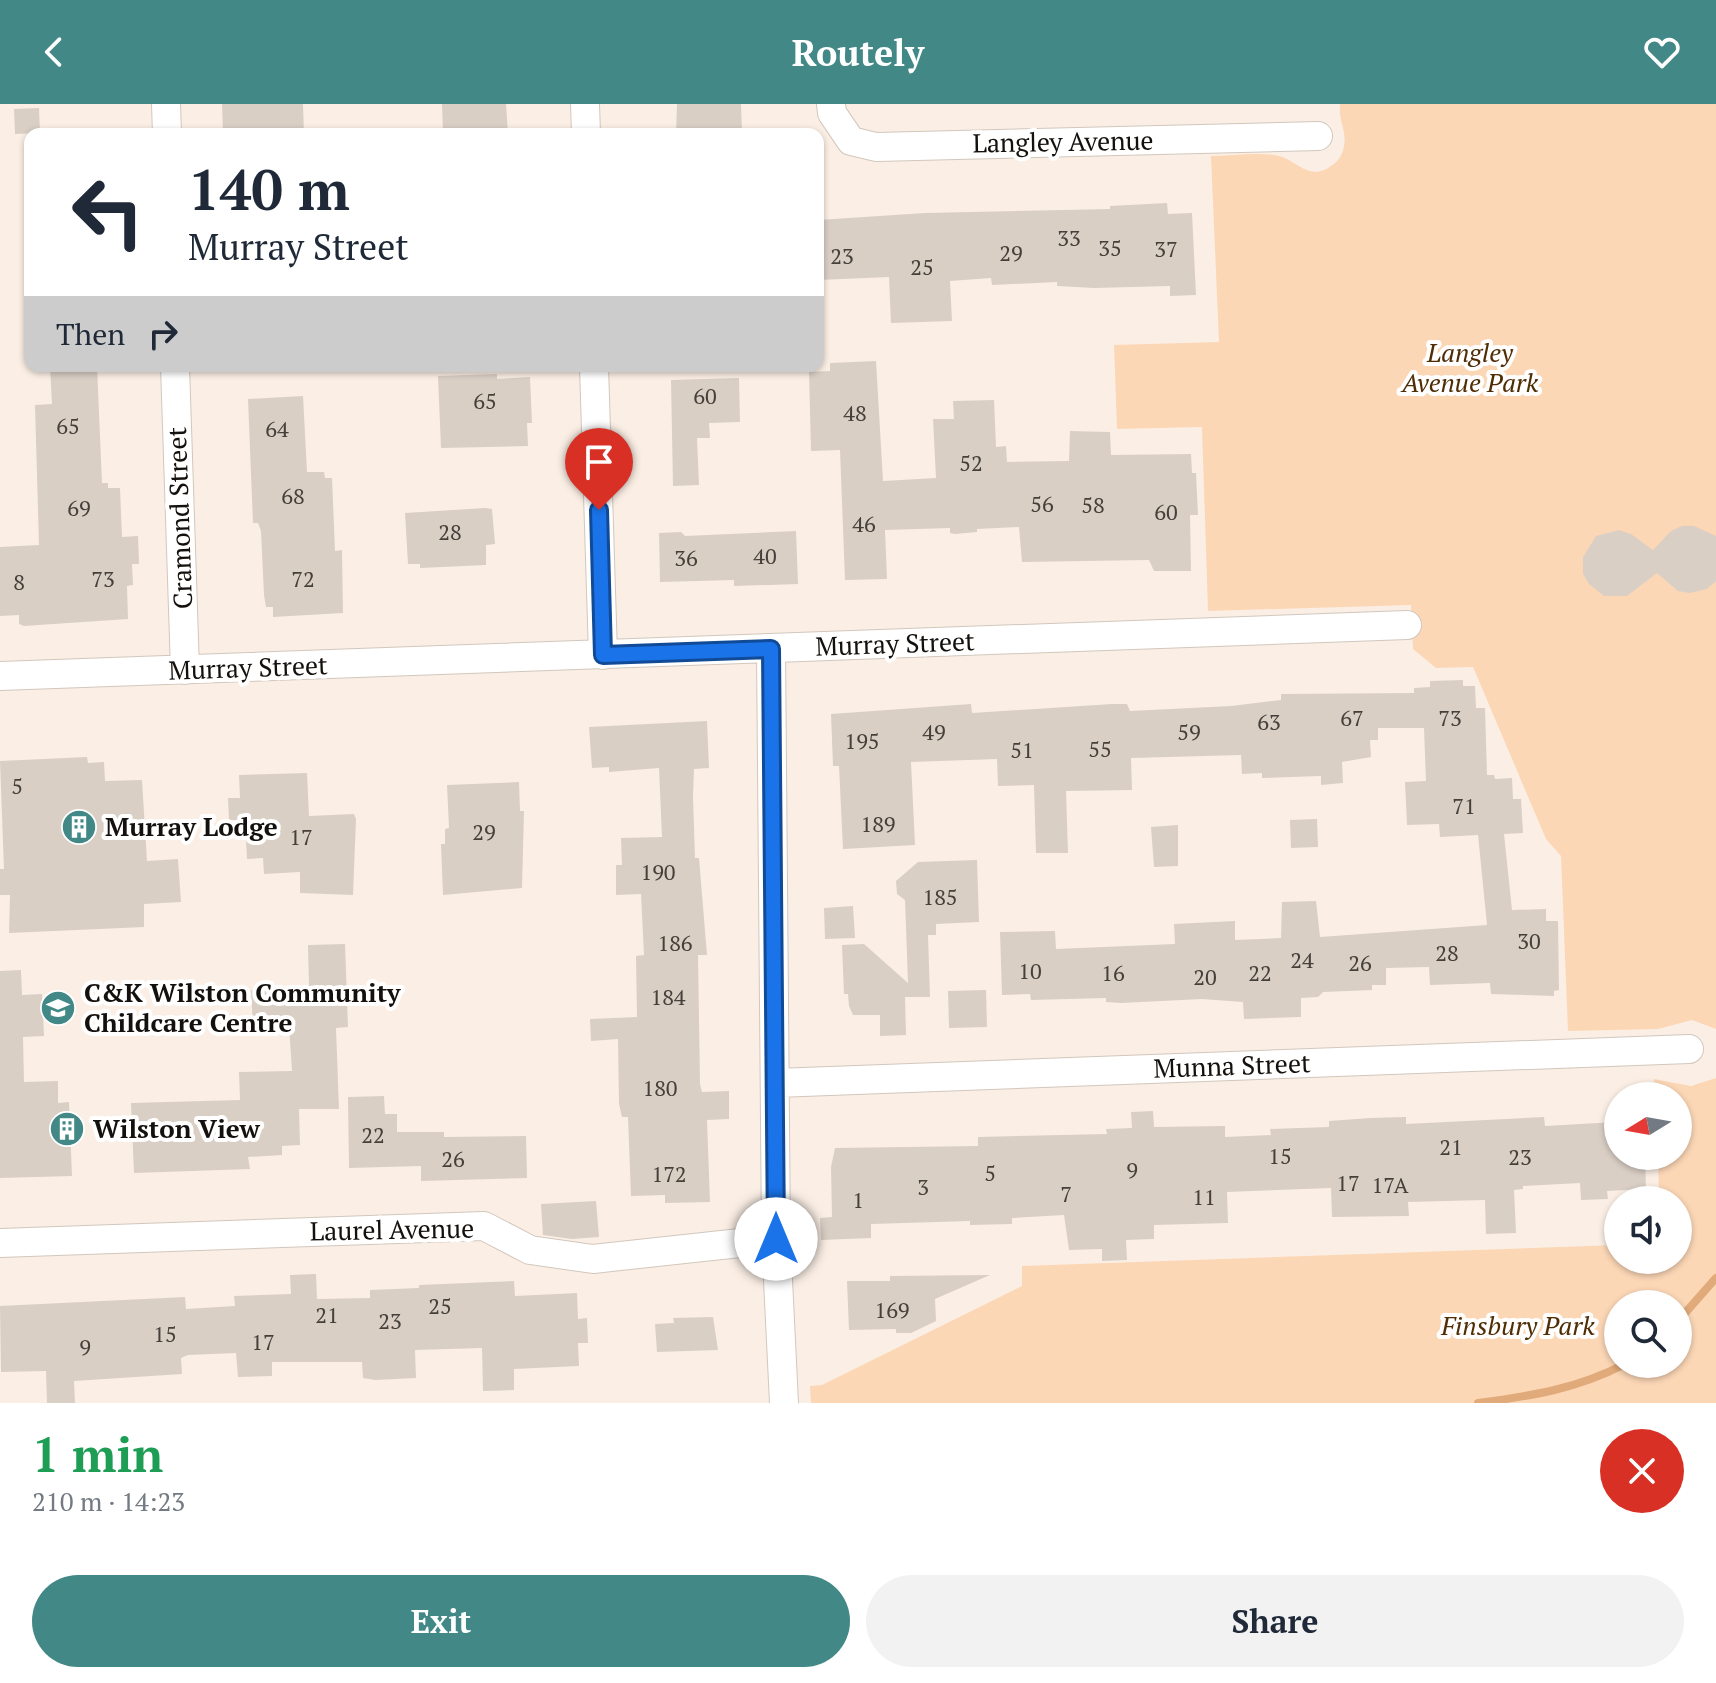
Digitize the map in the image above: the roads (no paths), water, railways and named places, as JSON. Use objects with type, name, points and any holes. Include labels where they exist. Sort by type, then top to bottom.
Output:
[{"type":"street","points":[[166,104],[167,128]]},
{"type":"street","points":[[585,104],[586,128]]},
{"type":"street","name":"Langley Avenue","points":[[831,104],[832,113],[851,141],[876,147],[1318,136]]},
{"type":"street","name":"Cramond Street","points":[[175,372],[185,670]]},
{"type":"street","points":[[594,372],[603,655]]},
{"type":"street","name":"Murray Street","points":[[0,676],[1407,625]]},
{"type":"street","points":[[771,649],[776,1239],[784,1403]]},
{"type":"street","name":"Munna Street","points":[[776,1083],[1689,1049]]},
{"type":"street","name":"Laurel Avenue","points":[[0,1243],[484,1226],[530,1250],[593,1259],[776,1239]]},
{"type":"waterway","points":[[1692,1305],[1716,1278]]},
{"type":"waterway","points":[[1478,1403],[1535,1394],[1604,1374]]},
{"type":"place","name":"Murray Lodge","points":[[79,827]]},
{"type":"place","name":"C&K Wilston Community Childcare Centre","points":[[58,1008]]},
{"type":"place","name":"Wilston View","points":[[67,1129]]},
{"type":"park label","name":"Langley Avenue Park","points":[[1470,368]]},
{"type":"park label","name":"Finsbury Park","points":[[1518,1326]]}]
